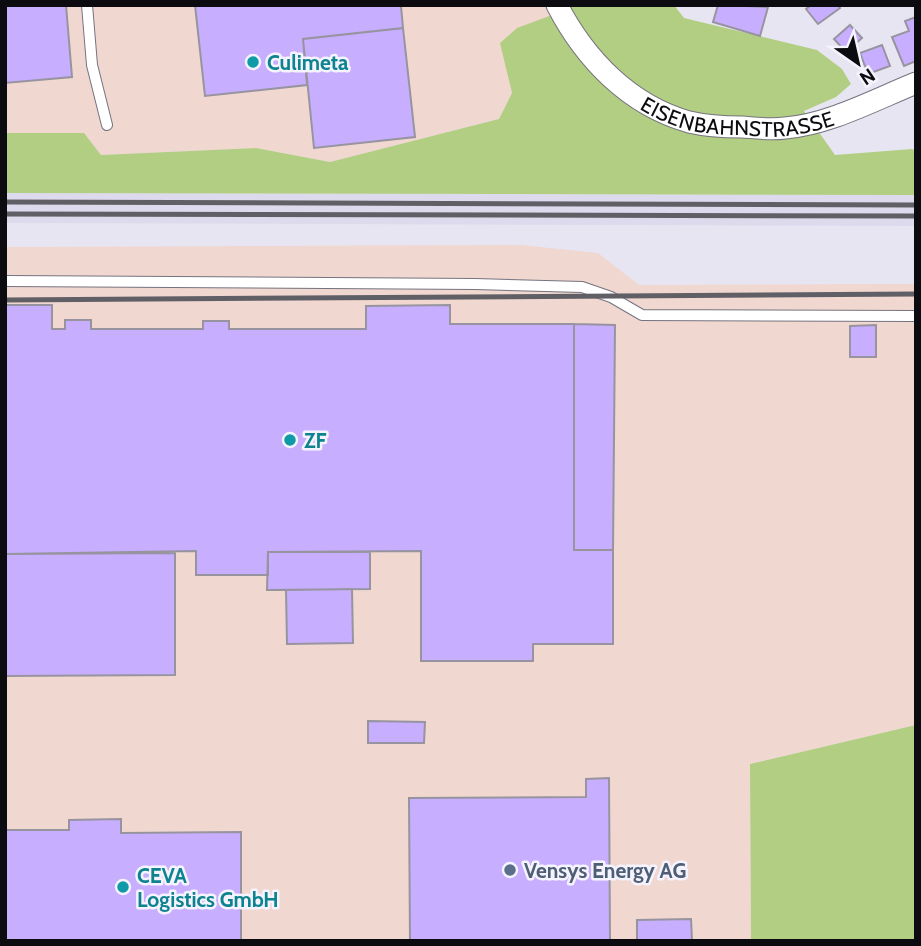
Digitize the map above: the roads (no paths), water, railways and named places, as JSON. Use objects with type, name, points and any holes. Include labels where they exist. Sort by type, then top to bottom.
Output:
[{"type":"street","name":"EISENBAHNSTRASSE","points":[[557,5],[572,31],[606,73],[628,93],[654,108],[690,122],[784,129],[853,109],[916,83]]},
{"type":"lane","points":[[87,5],[92,65],[107,125]]},
{"type":"lane","points":[[5,281],[582,287],[611,297],[622,306],[642,315],[916,316]]},
{"type":"railway","points":[[5,202],[916,205]]},
{"type":"railway","points":[[5,214],[916,216]]},
{"type":"railway","points":[[5,300],[916,294]]},
{"type":"place","name":"Culimeta","points":[[253,62]]},
{"type":"place","name":"ZF","points":[[290,440]]},
{"type":"place","name":"Vensys Energy AG","points":[[510,870]]},
{"type":"place","name":"CEVA Logistics GmbH","points":[[123,887]]}]
